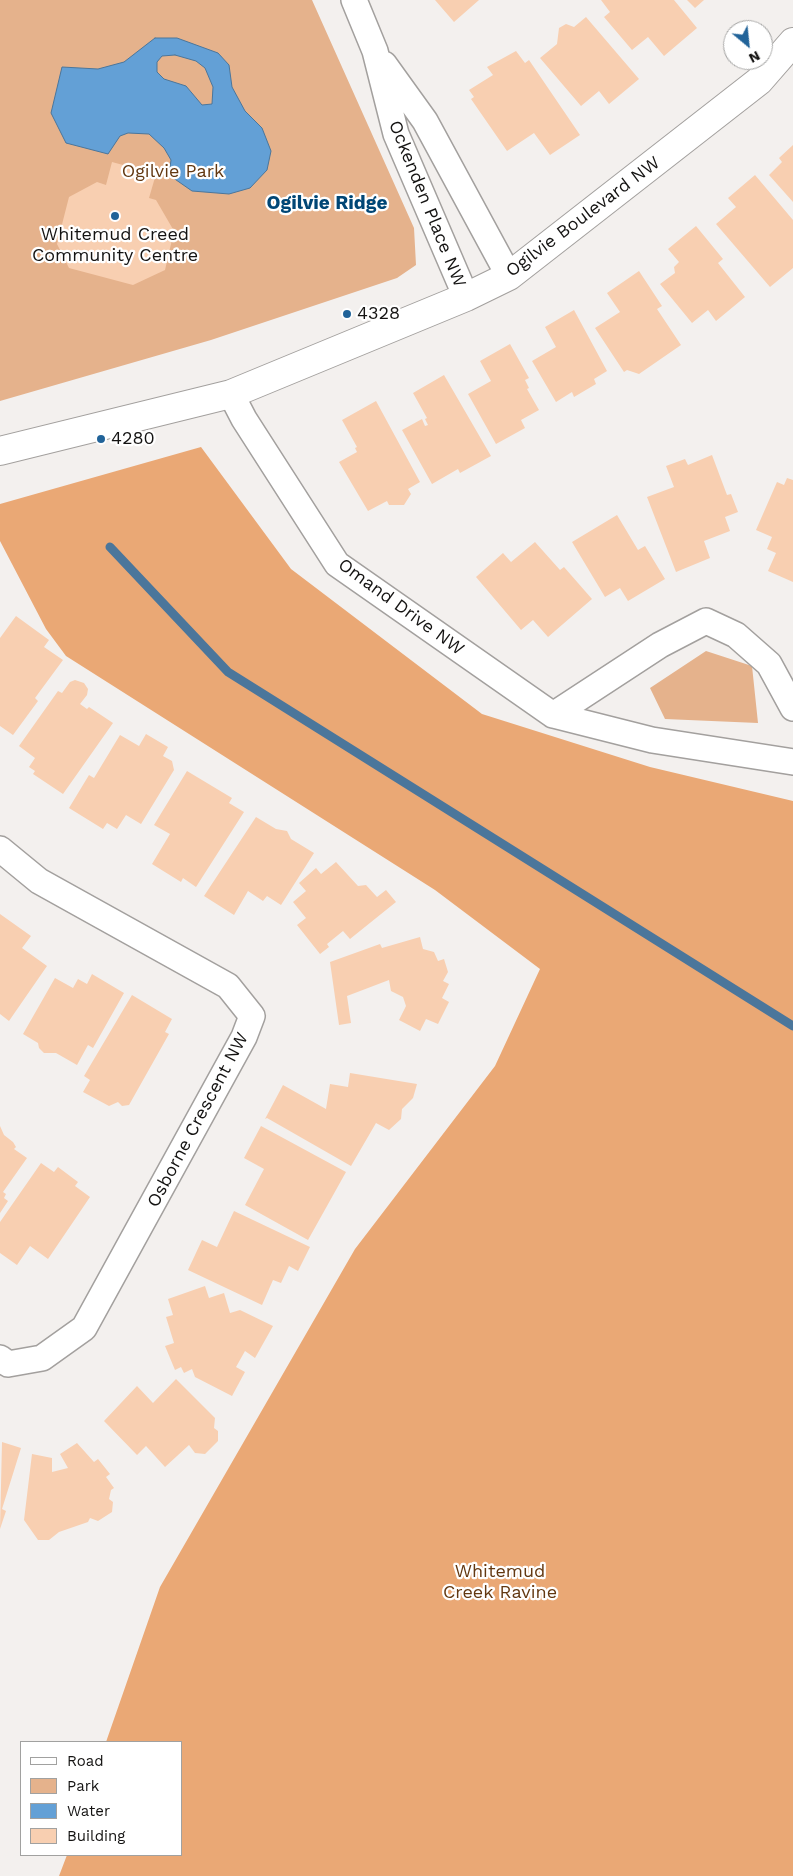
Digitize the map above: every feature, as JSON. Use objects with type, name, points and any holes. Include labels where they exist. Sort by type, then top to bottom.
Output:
[{"type":"street","name":"Ockenden Place NW","points":[[354,0],[375,51],[396,134],[466,297]]},
{"type":"street","name":"Ogilvie Boulevard NW","points":[[0,451],[230,394],[466,297],[509,276],[759,81],[793,42]]},
{"type":"street","name":"Ockenden Place NW","points":[[375,51],[425,121],[509,276]]},
{"type":"street","name":"Omand Drive NW","points":[[230,394],[337,564],[553,715],[652,740],[793,762]]},
{"type":"street","points":[[553,715],[660,646],[706,621],[736,635],[769,664],[793,708]]},
{"type":"street","name":"Osborne Crescent NW","points":[[0,848],[39,881],[228,986],[252,1016],[244,1037],[84,1328],[42,1358],[8,1364],[0,1358]]},
{"type":"green space","name":"Ogilvie Park","points":[[0,0],[312,0],[414,228],[416,265],[397,278],[211,340],[0,401]]},
{"type":"green space","name":"Whitemud Creek Ravine","points":[[201,447],[291,569],[482,714],[650,767],[793,801],[793,1876],[59,1876],[67,1856],[182,1856],[182,1741],[106,1741],[160,1587],[355,1249],[495,1066],[540,969],[435,890],[66,656],[46,629],[0,541],[0,504]]},
{"type":"green space","points":[[706,651],[752,666],[758,723],[665,719],[650,688]]},
{"type":"water","points":[[155,38],[177,38],[218,53],[229,65],[232,87],[245,111],[262,128],[271,151],[267,170],[250,188],[229,194],[192,191],[169,175],[171,160],[164,148],[149,134],[128,133],[120,136],[108,154],[66,143],[51,113],[62,67],[98,69],[124,62]],"holes":[[[175,55],[196,61],[205,68],[213,87],[212,104],[202,105],[186,86],[164,79],[157,72],[157,62],[162,56]]]},
{"type":"building","points":[[435,0],[479,0],[454,22]]},
{"type":"building","points":[[601,0],[674,0],[697,28],[664,56],[648,37],[632,50],[604,17],[610,12]]},
{"type":"building","points":[[687,0],[704,0],[695,8]]},
{"type":"building","points":[[586,17],[639,79],[609,104],[599,91],[581,106],[540,58],[557,44],[559,28],[566,24],[574,27]]},
{"type":"building","points":[[516,51],[525,63],[529,60],[580,135],[550,155],[534,133],[507,151],[471,99],[474,97],[469,90],[493,75],[487,67]]},
{"type":"building","points":[[793,145],[793,202],[769,175],[782,162],[779,158]]},
{"type":"building","name":"Whitemud Creed Community Centre","points":[[112,162],[156,174],[149,198],[156,200],[174,231],[165,270],[133,285],[69,268],[57,244],[69,197],[97,182],[106,185]]},
{"type":"building","points":[[755,175],[793,220],[793,268],[770,287],[716,224],[736,207],[728,198]]},
{"type":"building","points":[[696,226],[723,259],[718,263],[745,297],[716,321],[708,310],[692,323],[660,284],[675,273],[674,267],[679,262],[668,249]]},
{"type":"building","points":[[639,271],[662,306],[657,309],[681,345],[639,374],[627,370],[624,372],[595,328],[620,312],[607,293]]},
{"type":"building","points":[[574,310],[607,371],[594,379],[596,384],[574,397],[572,392],[556,402],[532,361],[556,347],[545,327]]},
{"type":"building","points":[[510,344],[529,378],[525,380],[529,388],[527,389],[539,410],[521,420],[525,428],[496,444],[468,394],[491,381],[480,361]]},
{"type":"building","points":[[444,375],[491,456],[460,473],[458,469],[432,484],[402,430],[422,419],[425,426],[428,425],[425,419],[427,418],[413,393]]},
{"type":"building","points":[[376,401],[420,482],[408,489],[411,494],[404,505],[389,505],[387,501],[368,511],[339,462],[357,452],[355,448],[357,447],[342,420]]},
{"type":"building","points":[[712,455],[727,495],[731,494],[738,512],[725,517],[730,531],[704,541],[710,558],[676,572],[647,497],[674,487],[666,466],[685,459],[688,465]]},
{"type":"building","points":[[787,478],[793,480],[793,582],[768,571],[776,553],[767,549],[772,537],[756,530],[777,482],[784,485]]},
{"type":"building","points":[[617,515],[638,550],[645,546],[665,579],[628,601],[620,588],[605,597],[572,542]]},
{"type":"building","points":[[535,542],[560,570],[564,567],[592,599],[548,637],[533,620],[521,630],[476,577],[503,553],[511,562]]},
{"type":"building","points":[[16,616],[49,640],[44,647],[63,660],[35,698],[38,701],[13,735],[0,726],[0,638]]},
{"type":"building","points":[[75,680],[84,683],[88,689],[87,695],[80,704],[87,709],[89,707],[113,723],[63,794],[33,774],[35,771],[29,767],[35,758],[19,746],[58,691],[62,693],[70,682]]},
{"type":"building","points":[[146,734],[168,747],[163,756],[172,761],[174,770],[141,824],[126,815],[117,829],[107,823],[103,829],[69,808],[89,775],[94,778],[120,735],[139,746]]},
{"type":"building","points":[[187,771],[232,798],[229,803],[244,812],[196,887],[183,878],[181,882],[152,864],[170,834],[154,825]]},
{"type":"building","points":[[256,817],[276,829],[287,831],[291,839],[314,853],[281,905],[267,896],[263,901],[248,891],[234,915],[204,896]]},
{"type":"building","points":[[336,862],[358,886],[366,885],[377,897],[386,890],[396,902],[350,939],[343,931],[327,944],[329,947],[320,954],[297,925],[306,918],[293,902],[306,891],[299,883],[316,868],[321,874]]},
{"type":"building","points":[[0,914],[31,936],[22,948],[47,966],[9,1021],[0,1014]]},
{"type":"building","points":[[420,937],[423,949],[434,952],[438,961],[444,959],[448,972],[443,981],[449,984],[442,998],[449,1002],[438,1024],[426,1019],[420,1031],[399,1020],[406,1006],[403,997],[391,991],[389,980],[347,996],[351,1023],[339,1025],[330,962],[380,944],[382,948]]},
{"type":"building","points":[[92,974],[124,993],[93,1048],[88,1045],[77,1065],[56,1053],[44,1053],[39,1048],[38,1043],[23,1034],[55,978],[73,988],[78,979],[87,984]]},
{"type":"building","points":[[132,995],[172,1019],[165,1032],[169,1034],[129,1105],[122,1106],[118,1102],[109,1106],[83,1092],[90,1080],[84,1076]]},
{"type":"building","points":[[350,1073],[417,1084],[413,1098],[402,1109],[401,1119],[389,1130],[376,1123],[351,1166],[267,1118],[265,1119],[283,1085],[326,1109],[330,1084],[348,1087]]},
{"type":"building","points":[[0,1126],[4,1135],[13,1142],[16,1147],[14,1149],[27,1158],[3,1192],[6,1194],[4,1198],[8,1201],[0,1213]]},
{"type":"building","points":[[261,1126],[346,1172],[308,1240],[245,1205],[264,1169],[244,1158]]},
{"type":"building","points":[[41,1163],[54,1172],[58,1167],[78,1182],[75,1186],[90,1197],[48,1259],[30,1246],[17,1265],[0,1253],[0,1222]]},
{"type":"building","points":[[234,1211],[310,1247],[298,1271],[289,1266],[281,1283],[273,1280],[262,1305],[188,1270],[202,1240],[217,1247]]},
{"type":"building","points":[[205,1286],[209,1298],[224,1293],[230,1313],[240,1310],[273,1326],[255,1358],[245,1351],[236,1367],[245,1372],[232,1396],[195,1377],[192,1369],[184,1373],[181,1367],[175,1370],[165,1346],[174,1343],[166,1317],[173,1315],[168,1299]]},
{"type":"building","points":[[176,1379],[215,1418],[214,1428],[218,1431],[218,1441],[205,1454],[195,1453],[189,1445],[165,1467],[146,1446],[137,1455],[104,1421],[137,1386],[153,1403]]},
{"type":"building","points":[[2,1442],[21,1448],[2,1509],[6,1511],[0,1529]]},
{"type":"building","points":[[77,1443],[94,1462],[98,1459],[110,1474],[106,1477],[114,1488],[111,1490],[109,1499],[113,1502],[112,1512],[98,1521],[90,1518],[88,1522],[59,1532],[49,1540],[38,1540],[24,1520],[32,1454],[52,1458],[52,1472],[68,1468],[60,1454]]},
{"type":"waterway","points":[[110,547],[228,672],[793,1026]]},
{"type":"place","name":"Whitemud Creed Community Centre","points":[[115,216]]},
{"type":"place","name":"4328","points":[[347,314]]},
{"type":"place","name":"4280","points":[[101,439]]},
{"type":"district","name":"Ogilvie Ridge","points":[[327,203]]}]
